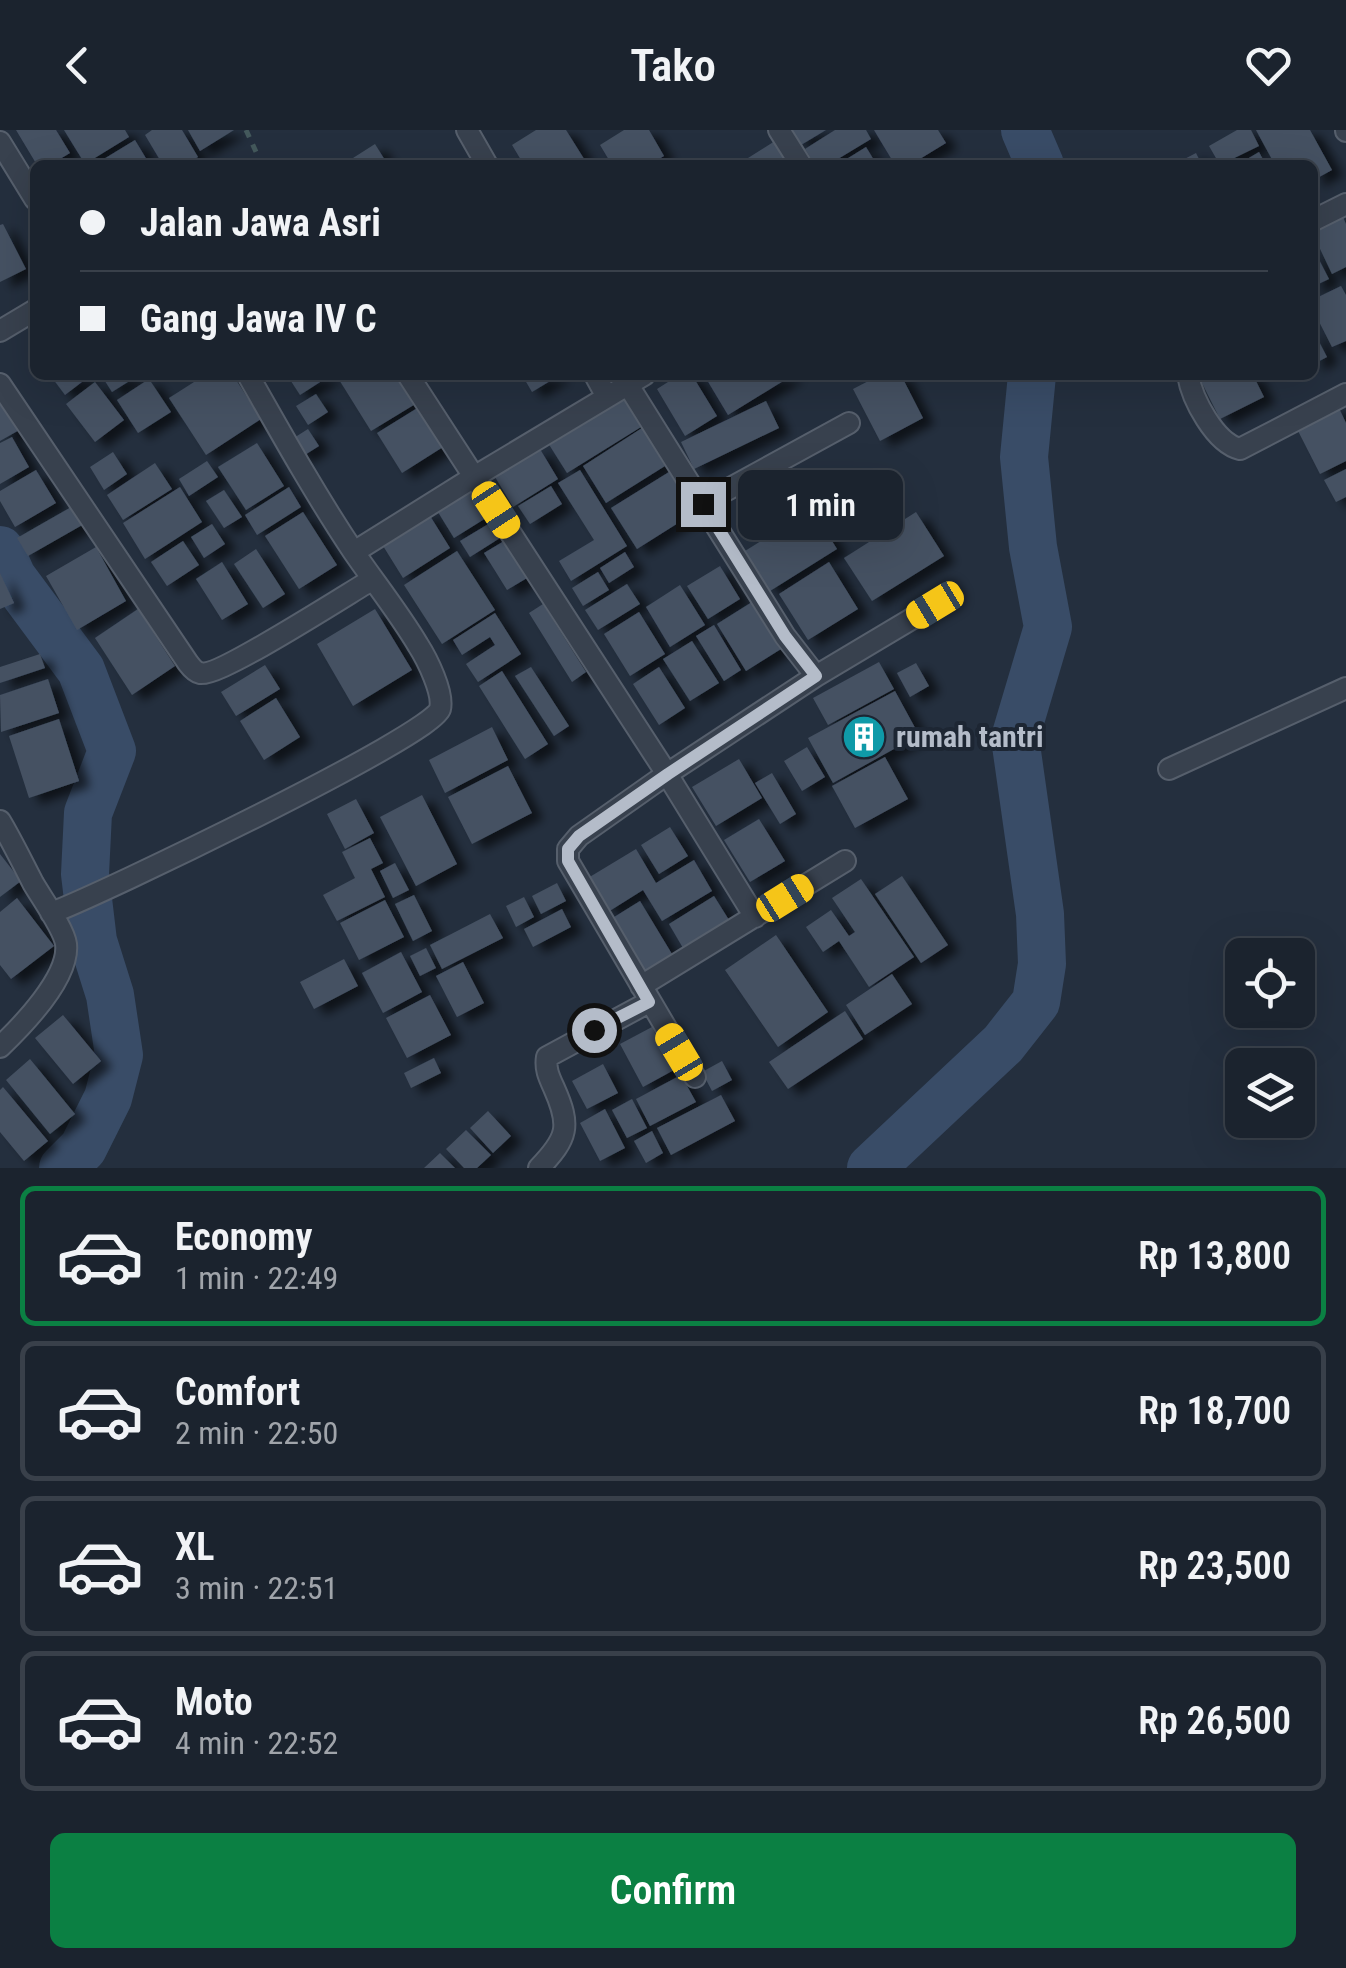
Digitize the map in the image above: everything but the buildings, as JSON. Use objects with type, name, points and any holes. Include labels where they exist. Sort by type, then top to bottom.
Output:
[{"type":"street","points":[[467,130],[484,160]]},
{"type":"street","points":[[779,130],[797,160]]},
{"type":"street","points":[[0,142],[30,191]]},
{"type":"street","points":[[1318,218],[1346,204]]},
{"type":"street","points":[[0,331],[30,313]]},
{"type":"street","points":[[51,913],[73,906],[370,758],[438,715],[436,682],[420,647],[307,480],[251,380]]},
{"type":"street","points":[[411,380],[668,774],[756,917]]},
{"type":"street","points":[[598,380],[607,396]]},
{"type":"street","points":[[354,552],[636,380],[703,504],[785,636],[816,676]]},
{"type":"street","points":[[1189,380],[1204,413],[1230,446],[1240,449],[1346,394]]},
{"type":"street","points":[[0,384],[188,664],[198,672],[204,674],[248,654],[373,579]]},
{"type":"street","points":[[703,504],[849,423]]},
{"type":"street","points":[[695,1077],[566,856],[568,849],[579,836],[668,774],[816,676],[935,605]]},
{"type":"street","points":[[1169,769],[1345,690]]},
{"type":"street","points":[[0,821],[66,944],[61,968],[47,994],[0,1046]]},
{"type":"street","points":[[539,1168],[560,1144],[564,1124],[564,1111],[546,1071],[547,1057],[844,861]]},
{"type":"path","points":[[246,130],[260,160]]},
{"type":"waterway","points":[[1025,130],[1038,160]]},
{"type":"waterway","points":[[871,1168],[1003,1044],[1036,1002],[1042,964],[1040,914],[1015,738],[1048,627],[1033,547],[1024,457],[1032,380]]},
{"type":"waterway","points":[[0,550],[12,577],[81,670],[112,751],[88,813],[85,874],[93,941],[110,995],[119,1055],[108,1098],[83,1148],[63,1168]]},
{"type":"place","name":"rumah tantri","points":[[864,737]]},
{"type":"route","points":[[594,1030],[649,1002],[568,861],[568,849],[579,836],[816,676],[785,636],[703,504]]}]
